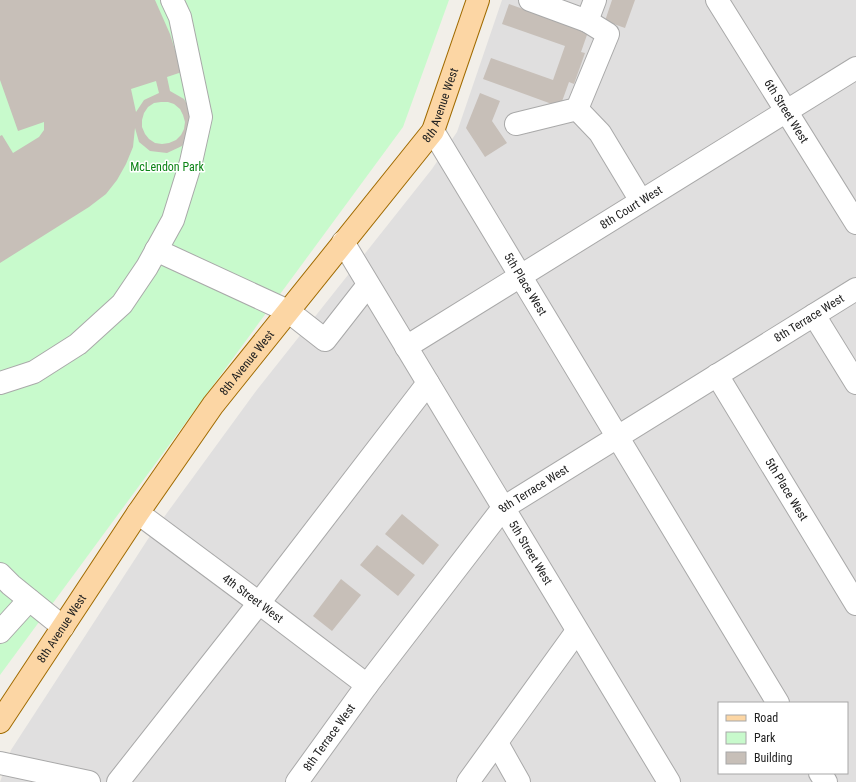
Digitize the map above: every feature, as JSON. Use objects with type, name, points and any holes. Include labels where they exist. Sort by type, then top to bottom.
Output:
[{"type":"main road","name":"8th Avenue West","points":[[0,722],[138,513],[213,405],[433,131],[478,0]]},
{"type":"street","points":[[0,383],[34,372],[78,344],[122,304],[147,267],[173,220],[191,162],[201,117],[180,17],[172,0]]},
{"type":"street","points":[[530,0],[587,21],[608,34],[577,109]]},
{"type":"street","points":[[587,21],[595,0]]},
{"type":"street","name":"6th Street West","points":[[717,0],[856,223]]},
{"type":"street","name":"8th Court West","points":[[406,347],[856,68]]},
{"type":"street","points":[[516,124],[577,109]]},
{"type":"street","points":[[577,109],[600,133],[641,201]]},
{"type":"street","name":"5th Place West","points":[[433,131],[777,702]]},
{"type":"street","name":"5th Street West","points":[[343,242],[669,782]]},
{"type":"street","points":[[156,250],[288,311],[325,340],[368,285]]},
{"type":"street","name":"8th Terrace West","points":[[297,782],[367,685],[503,508],[856,289]]},
{"type":"street","points":[[814,315],[856,383]]},
{"type":"street","name":"5th Place West","points":[[717,375],[856,604]]},
{"type":"street","points":[[118,782],[259,603],[428,383]]},
{"type":"street","name":"4th Street West","points":[[138,513],[367,685]]},
{"type":"street","points":[[0,574],[11,585],[63,627]]},
{"type":"street","points":[[0,632],[29,600]]},
{"type":"street","points":[[468,782],[577,631]]},
{"type":"street","points":[[497,743],[519,782]]},
{"type":"street","points":[[0,763],[62,779],[89,782]]},
{"type":"shaded area","points":[[502,0],[856,0],[856,782],[0,782],[11,750],[148,539],[256,391],[432,169],[457,132]]},
{"type":"green space","name":"McLendon Park","points":[[0,0],[449,0],[403,127],[0,675]]},
{"type":"building","points":[[0,0],[155,0],[170,34],[182,72],[167,77],[170,91],[184,99],[193,115],[193,133],[182,146],[167,153],[150,151],[139,142],[135,128],[133,147],[126,164],[117,180],[106,194],[89,207],[0,263],[0,136],[2,135],[13,153],[39,137],[44,130],[44,122],[18,131],[0,80]],"holes":[[[156,81],[159,93],[144,100],[136,112],[131,89]],[[161,102],[174,104],[180,109],[185,122],[184,129],[176,140],[162,144],[155,143],[149,139],[142,127],[144,113],[148,107],[154,103]]]},
{"type":"building","points":[[612,0],[635,0],[625,28],[605,21]]},
{"type":"building","points":[[509,4],[588,32],[581,52],[585,53],[574,84],[569,82],[560,107],[483,79],[491,58],[553,80],[565,46],[502,24]]},
{"type":"building","points":[[480,93],[500,101],[492,121],[507,143],[485,157],[466,128]]},
{"type":"building","points":[[402,514],[439,545],[423,565],[385,534]]},
{"type":"building","points":[[377,545],[415,575],[398,596],[360,565]]},
{"type":"building","points":[[341,579],[361,595],[332,631],[313,616]]}]
